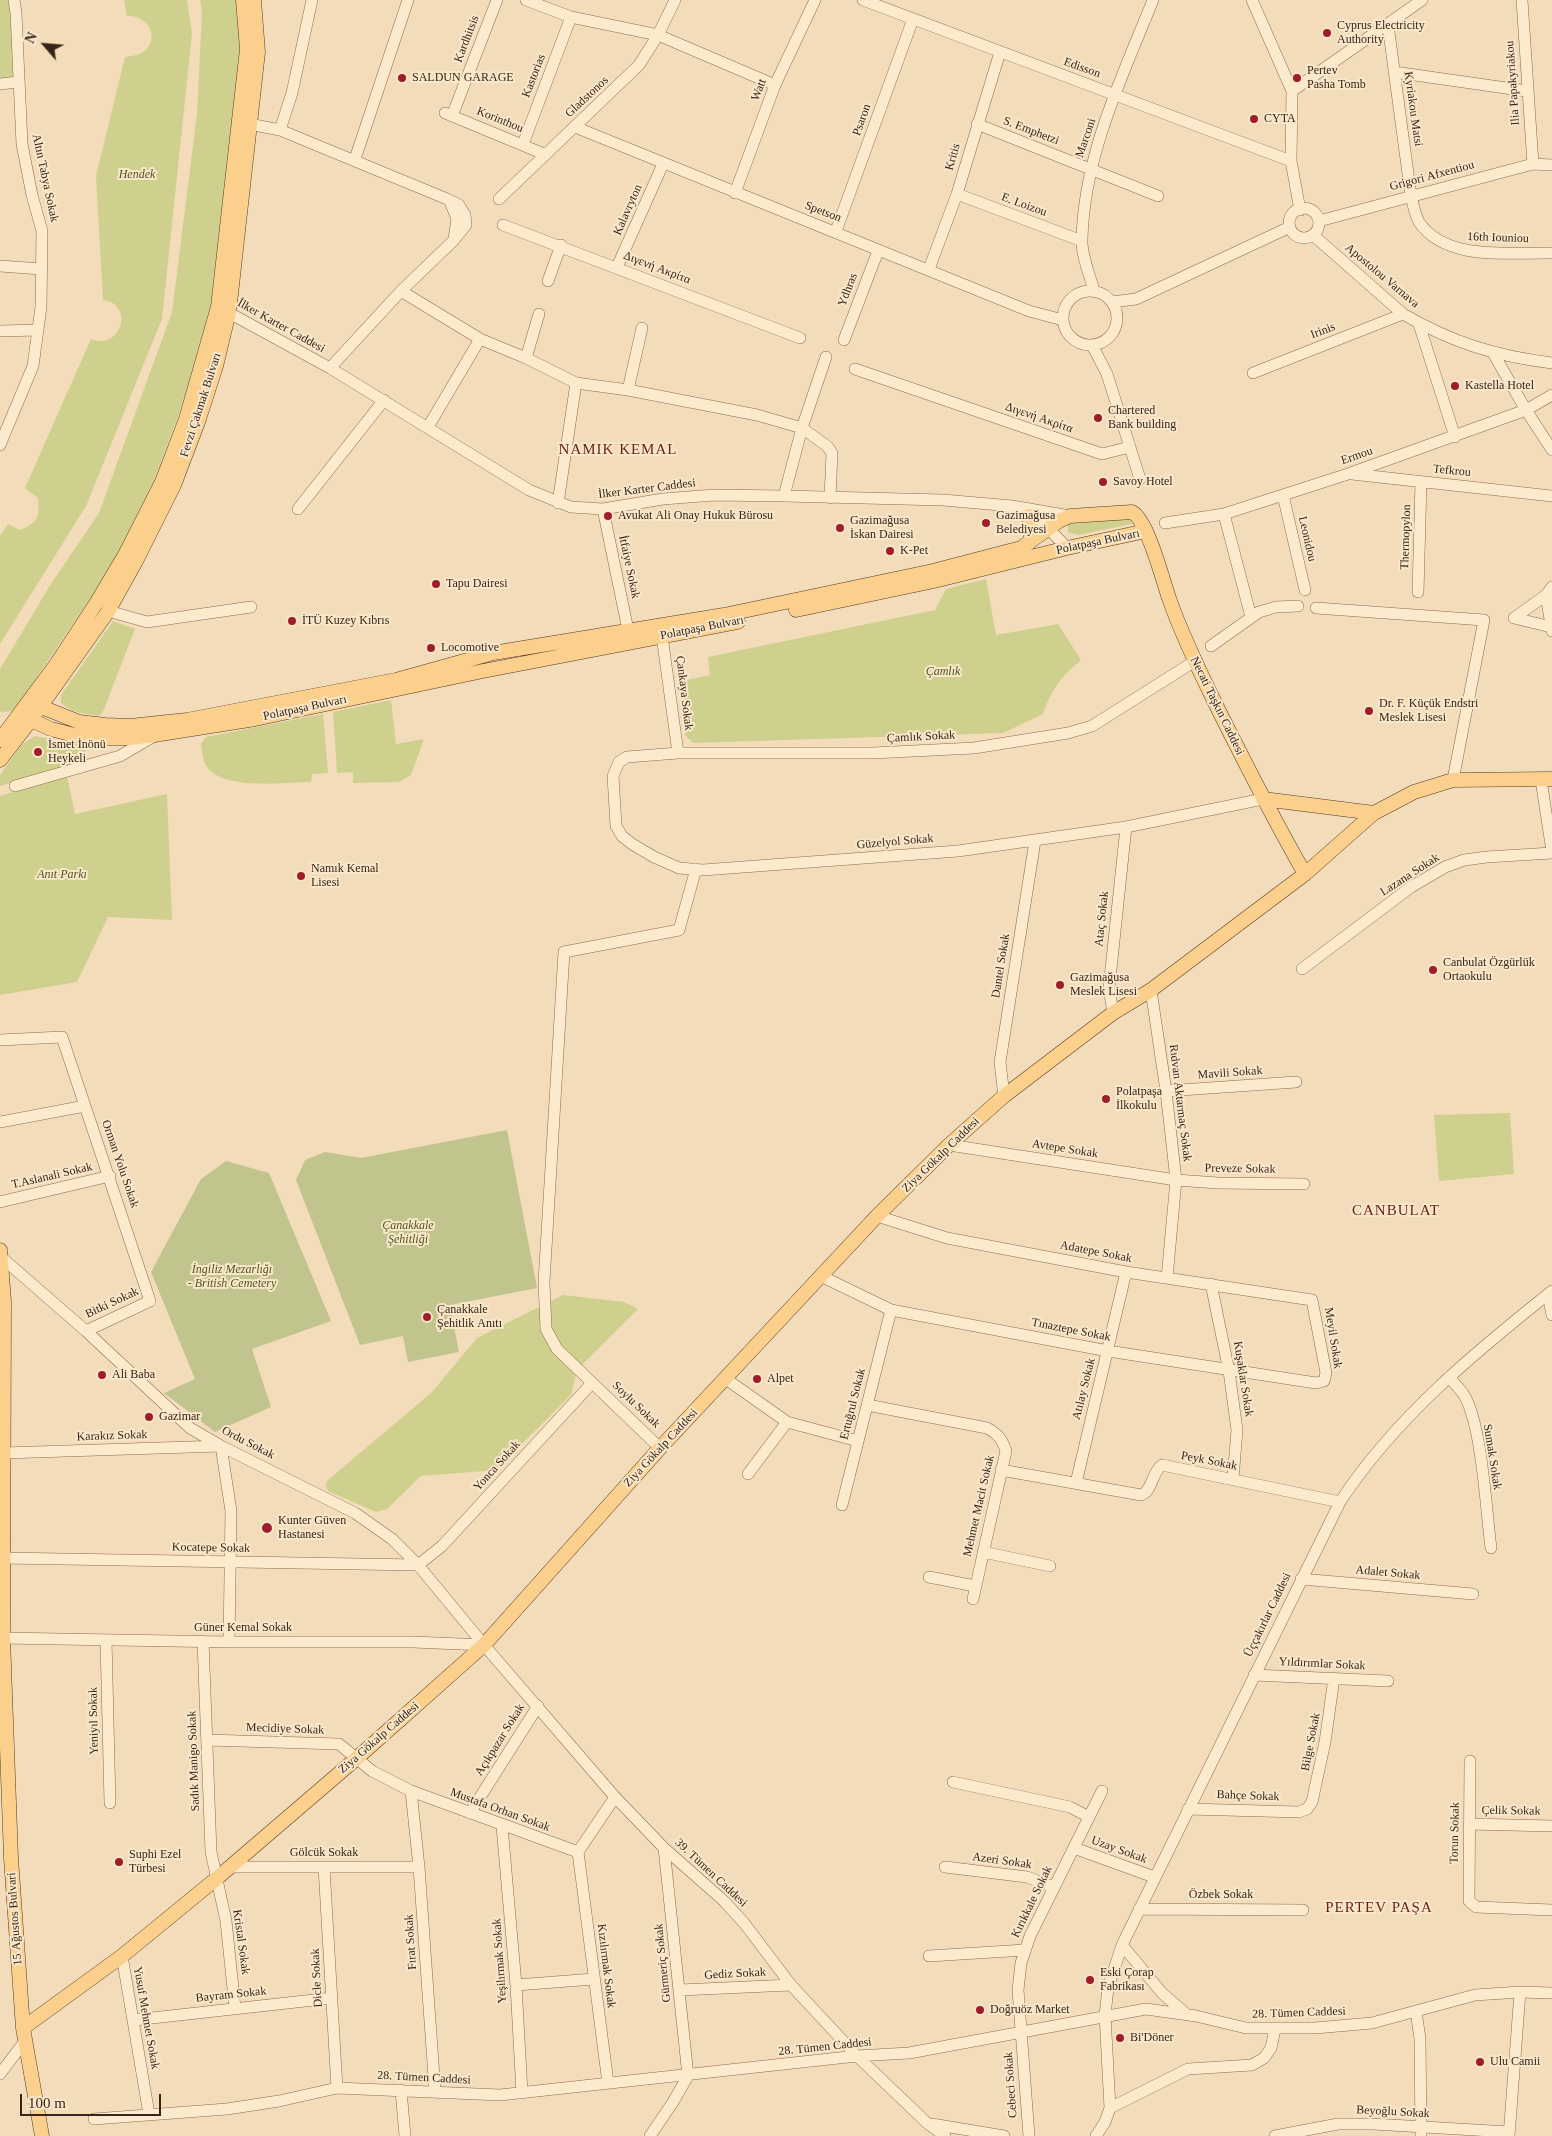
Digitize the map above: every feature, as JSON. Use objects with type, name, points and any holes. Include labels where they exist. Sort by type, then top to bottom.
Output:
[{"type":"main road","name":"Fevzi Çakmak Bulvarı","points":[[243,0],[247,49],[245,124]]},
{"type":"main road","name":"Fevzi Çakmak Bulvarı","points":[[0,760],[26,717],[108,611],[136,561],[174,485],[216,366],[245,124],[258,52],[254,0]]},
{"type":"main road","name":"Fevzi Çakmak Bulvarı","points":[[35,705],[56,666],[126,553],[162,482],[224,310]]},
{"type":"main road","name":"Polatpaşa Bulvarı","points":[[26,717],[51,729],[92,737],[129,738],[154,736],[255,719],[397,684],[493,653],[724,615],[933,572],[1021,548],[1058,521],[1070,516],[1132,512],[1141,520],[1146,532],[1067,548],[934,581],[662,636],[397,684],[188,720],[130,726],[79,722],[35,705]]},
{"type":"main road","points":[[1029,543],[1032,534],[1030,516]]},
{"type":"main road","name":"Necati Taşkın Caddesi","points":[[1146,532],[1170,603],[1195,661],[1263,800],[1305,874]]},
{"type":"main road","name":"Fevzi Çakmak Bulvarı","points":[[0,740],[26,717]]},
{"type":"main road","name":"Ziya Gökalp Caddesi","points":[[24,2035],[216,1879],[484,1646],[660,1448],[877,1216],[949,1145],[1004,1096],[1113,1013],[1150,990],[1305,874],[1374,813],[1414,792],[1453,780],[1547,779]]},
{"type":"main road","points":[[1263,800],[1374,813]]},
{"type":"main road","name":"15 Ağustos Bulvari","points":[[1,1253],[4,1453],[1,1592],[5,1858],[24,2035],[42,2136]]},
{"type":"street","name":"Altın Tabya Sokak","points":[[0,445],[33,366],[41,307],[42,230],[32,195],[22,144],[14,0]]},
{"type":"street","points":[[280,130],[292,93],[312,0]]},
{"type":"street","points":[[355,159],[408,0]]},
{"type":"street","name":"Kardhitsis","points":[[449,114],[497,0]]},
{"type":"street","points":[[526,0],[571,17],[658,35],[775,85]]},
{"type":"street","name":"Gladstonos","points":[[499,199],[639,65],[658,35],[675,0]]},
{"type":"street","name":"Watt","points":[[735,193],[775,85],[815,0]]},
{"type":"street","name":"Edisson","points":[[864,0],[1291,161]]},
{"type":"street","name":"Marconi","points":[[1094,291],[1082,241],[1090,169],[1115,95],[1153,0]]},
{"type":"street","points":[[1252,0],[1292,91],[1291,161],[1300,210]]},
{"type":"street","points":[[1292,91],[1422,0]]},
{"type":"street","name":"Ilia Papakyriakou","points":[[1522,0],[1533,164]]},
{"type":"street","name":"Kastorias","points":[[523,144],[571,17]]},
{"type":"street","name":"Psaron","points":[[836,231],[913,19]]},
{"type":"street","name":"Kyriakou Matsi","points":[[1388,25],[1410,196]]},
{"type":"street","name":"Kritis","points":[[929,269],[956,194],[1000,52]]},
{"type":"street","points":[[1394,72],[1527,91]]},
{"type":"street","points":[[0,84],[18,82]]},
{"type":"street","name":"Korinthou","points":[[449,114],[544,154]]},
{"type":"street","points":[[245,124],[280,130],[355,159],[459,205],[465,215],[466,226],[453,241],[401,291],[330,368]]},
{"type":"street","name":"S. Emphetzi","points":[[977,124],[1158,196]]},
{"type":"street","name":"Spetson","points":[[575,127],[735,193],[836,231],[878,251],[929,269],[1028,311],[1063,320]]},
{"type":"street","name":"Kalavryton","points":[[617,267],[664,164]]},
{"type":"street","name":"Grigori Afxentiou","points":[[1319,221],[1533,164],[1552,165]]},
{"type":"street","name":"E. Loizou","points":[[956,194],[1082,241]]},
{"type":"street","name":"16th Iouniou","points":[[1410,196],[1419,221],[1432,235],[1452,247],[1466,252],[1552,253]]},
{"type":"street","points":[[1112,302],[1136,299],[1290,227],[1290,219],[1300,210],[1312,211],[1319,221],[1317,231],[1313,235]]},
{"type":"street","name":"Διγενή Ακρίτα","points":[[504,225],[800,338]]},
{"type":"street","name":"Apostolou Varnava","points":[[1290,227],[1292,232],[1299,237],[1304,238],[1313,235],[1403,314],[1419,324],[1474,348],[1552,363]]},
{"type":"street","points":[[548,281],[560,245]]},
{"type":"street","name":"Ydhras","points":[[844,340],[878,251]]},
{"type":"street","points":[[0,266],[42,269]]},
{"type":"street","points":[[401,291],[480,339],[576,382],[628,390],[757,416],[802,428],[827,446],[832,453],[830,498]]},
{"type":"street","points":[[1117,322],[1117,311],[1112,302],[1107,296],[1094,291],[1076,294],[1064,310],[1065,330],[1072,339],[1082,344],[1092,345],[1101,343],[1109,338],[1117,322],[1136,299]]},
{"type":"street","name":"İlker Karter Caddesi","points":[[224,310],[330,368],[529,490],[558,503],[587,509],[603,509],[663,500],[714,496],[942,500],[1012,506],[1070,516]]},
{"type":"street","points":[[526,358],[539,314]]},
{"type":"street","name":"Irinis","points":[[1253,373],[1403,314]]},
{"type":"street","points":[[1419,324],[1455,437]]},
{"type":"street","points":[[628,390],[642,328]]},
{"type":"street","points":[[0,330],[38,330]]},
{"type":"street","points":[[428,427],[480,339]]},
{"type":"street","points":[[1092,345],[1107,374],[1140,479]]},
{"type":"street","points":[[1493,353],[1552,450]]},
{"type":"street","points":[[784,496],[802,428],[826,357]]},
{"type":"street","name":"Διγενή Ακρίτα","points":[[855,370],[1102,454],[1130,447]]},
{"type":"street","points":[[558,503],[576,382]]},
{"type":"street","name":"Ermou","points":[[1165,523],[1224,514],[1348,474],[1526,410],[1552,395]]},
{"type":"street","points":[[298,509],[384,400]]},
{"type":"street","name":"Tefkrou","points":[[1348,474],[1552,496]]},
{"type":"street","name":"Thermopylon","points":[[1418,592],[1421,482]]},
{"type":"street","name":"Leonidou","points":[[1283,495],[1305,590]]},
{"type":"street","name":"İlker Karter Caddesi","points":[[1012,506],[1049,529],[1067,548]]},
{"type":"street","name":"İtfaiye Sokak","points":[[603,509],[628,630]]},
{"type":"street","points":[[1224,514],[1251,617]]},
{"type":"street","points":[[1550,594],[1551,629],[1514,618],[1550,594]]},
{"type":"street","points":[[1211,646],[1259,612],[1276,607],[1298,606]]},
{"type":"street","points":[[108,611],[147,622],[251,607]]},
{"type":"street","points":[[1316,608],[1484,620],[1453,780]]},
{"type":"street","name":"Çankaya Sokak","points":[[662,636],[678,753]]},
{"type":"street","name":"Çamlık Sokak","points":[[627,757],[678,753],[873,753],[965,748],[1068,733],[1092,726],[1195,661]]},
{"type":"street","points":[[15,786],[120,756],[154,736]]},
{"type":"street","name":"Güzelyol Sokak","points":[[627,757],[619,762],[613,776],[616,826],[622,836],[632,844],[654,857],[679,868],[696,869],[854,860],[958,851],[1126,827],[1263,800]]},
{"type":"street","points":[[1547,779],[1552,852]]},
{"type":"street","name":"Ataç Sokak","points":[[1113,1013],[1109,988],[1126,827]]},
{"type":"street","name":"Dantel Sokak","points":[[1004,1096],[1000,1062],[1035,841]]},
{"type":"street","name":"Lazana Sokak","points":[[1302,969],[1411,887],[1445,867],[1472,859],[1552,852]]},
{"type":"street","name":"Soylu Sokak","points":[[660,1448],[557,1349],[546,1329],[544,1282],[564,952],[679,930],[696,869]]},
{"type":"street","name":"Rıdvan Aktarmaç Sokak","points":[[1150,990],[1166,1091],[1176,1180],[1167,1278]]},
{"type":"street","name":"Orman Yolu Sokak","points":[[0,1040],[62,1037],[110,1176],[150,1301]]},
{"type":"street","name":"Mavili Sokak","points":[[1166,1091],[1296,1082]]},
{"type":"street","points":[[0,1122],[85,1106]]},
{"type":"street","name":"Avtepe Sokak","points":[[949,1145],[1176,1180]]},
{"type":"street","name":"T.Aslanali Sokak","points":[[0,1202],[110,1176]]},
{"type":"street","name":"Preveze Sokak","points":[[1176,1180],[1218,1183],[1304,1184]]},
{"type":"street","name":"Adatepe Sokak","points":[[877,1216],[947,1238],[1126,1272],[1312,1300]]},
{"type":"street","name":"Ordu Sokak","points":[[1,1253],[190,1428],[221,1446],[355,1513],[392,1539],[418,1565],[484,1646]]},
{"type":"street","name":"Atılay Sokak","points":[[1076,1483],[1126,1272]]},
{"type":"street","name":"Tınaztepe Sokak","points":[[821,1276],[891,1310],[1108,1351],[1229,1371],[1316,1383],[1324,1381]]},
{"type":"street","name":"Kuşaklar Sokak","points":[[1211,1284],[1229,1371],[1237,1430],[1233,1480]]},
{"type":"street","points":[[1550,1292],[1552,1315]]},
{"type":"street","name":"Üççakırlar Caddesi","points":[[1110,2108],[1105,2015],[1108,1988],[1122,1945],[1340,1502],[1358,1474],[1405,1419],[1449,1377],[1550,1292]]},
{"type":"street","name":"Meyil Sokak","points":[[1312,1300],[1326,1373],[1324,1381]]},
{"type":"street","name":"Bitki Sokak","points":[[86,1331],[150,1301]]},
{"type":"street","name":"Ertuğrul Sokak","points":[[842,1505],[891,1310]]},
{"type":"street","name":"Sumak Sokak","points":[[1449,1377],[1464,1396],[1472,1418],[1478,1443],[1491,1548]]},
{"type":"street","points":[[726,1379],[787,1422],[858,1441]]},
{"type":"street","name":"Yonca Sokak","points":[[418,1565],[442,1546],[592,1383]]},
{"type":"street","name":"Mehmet Macit Sokak","points":[[867,1405],[986,1428],[996,1432],[1002,1440],[1006,1451],[973,1599]]},
{"type":"street","points":[[748,1474],[787,1422]]},
{"type":"street","points":[[221,1446],[231,1511],[228,1642]]},
{"type":"street","name":"Karakız Sokak","points":[[4,1453],[221,1446]]},
{"type":"street","name":"Peyk Sokak","points":[[1001,1470],[1141,1495],[1147,1492],[1152,1476],[1156,1469],[1162,1465],[1340,1502]]},
{"type":"street","points":[[983,1552],[1050,1566]]},
{"type":"street","name":"Kocatepe Sokak","points":[[3,1558],[418,1565]]},
{"type":"street","points":[[928,1577],[975,1586]]},
{"type":"street","name":"Adalet Sokak","points":[[1301,1579],[1473,1594]]},
{"type":"street","name":"Güner Kemal Sokak","points":[[2,1638],[228,1642],[413,1642],[484,1646]]},
{"type":"street","name":"Yeniyıl Sokak","points":[[106,1640],[110,1803]]},
{"type":"street","name":"Sadık Manigo Sokak","points":[[203,1641],[211,1852],[216,1879]]},
{"type":"street","name":"39. Tümen Caddesi","points":[[484,1646],[615,1797],[664,1848],[737,1916],[791,1985],[857,2056],[927,2123],[945,2136]]},
{"type":"street","name":"Yıldırımlar Sokak","points":[[1254,1675],[1388,1681]]},
{"type":"street","name":"Bilge Sokak","points":[[1307,1809],[1312,1802],[1326,1742],[1334,1678]]},
{"type":"street","name":"Açıkpazar Sokak","points":[[470,1813],[538,1706]]},
{"type":"street","name":"Mecidiye Sokak","points":[[207,1740],[339,1744],[357,1758]]},
{"type":"street","name":"Mustafa Orhan Sokak","points":[[357,1758],[372,1771],[410,1791],[578,1852]]},
{"type":"street","name":"Torun Sokak","points":[[1470,1761],[1468,1896],[1472,1904],[1476,1907],[1552,1910]]},
{"type":"street","points":[[953,1782],[1070,1807],[1089,1817]]},
{"type":"street","name":"Fırat Sokak","points":[[410,1791],[419,1867],[435,2091]]},
{"type":"street","name":"Kırıkkale Sokak","points":[[1022,2032],[1018,1990],[1025,1950],[1053,1887],[1102,1791]]},
{"type":"street","points":[[578,1852],[615,1797]]},
{"type":"street","name":"Bahçe Sokak","points":[[1188,1808],[1300,1812],[1307,1809]]},
{"type":"street","name":"Çelik Sokak","points":[[1469,1824],[1552,1826]]},
{"type":"street","name":"Yeşilırmak Sokak","points":[[502,1826],[516,1985],[522,2093]]},
{"type":"street","name":"Gürmeriç Sokak","points":[[664,1848],[688,2076]]},
{"type":"street","name":"Uzay Sokak","points":[[1074,1848],[1154,1877]]},
{"type":"street","name":"Kızılırmak Sokak","points":[[578,1852],[608,2083]]},
{"type":"street","name":"Gölcük Sokak","points":[[228,1867],[419,1867]]},
{"type":"street","name":"Dicle Sokak","points":[[324,1867],[337,2088]]},
{"type":"street","name":"Azeri Sokak","points":[[945,1867],[1027,1877],[1053,1887]]},
{"type":"street","name":"Kristal Sokak","points":[[216,1879],[226,1921],[235,2008]]},
{"type":"street","name":"Özbek Sokak","points":[[1139,1908],[1303,1910]]},
{"type":"street","points":[[1122,1945],[1162,1993],[1186,2014]]},
{"type":"street","points":[[929,1956],[1025,1950]]},
{"type":"street","name":"Yusuf Mehmet Sokak","points":[[122,1956],[148,2114]]},
{"type":"street","points":[[516,1985],[594,1979]]},
{"type":"street","name":"Gediz Sokak","points":[[680,1990],[791,1985]]},
{"type":"street","points":[[1509,2134],[1520,1992]]},
{"type":"street","name":"28. Tümen Caddesi","points":[[94,2119],[227,2109],[279,2101],[337,2088],[475,2094],[522,2093],[857,2056],[909,2053],[1105,2015],[1146,2009],[1186,2014],[1246,2028],[1340,2027],[1372,2023],[1475,1995],[1520,1992],[1552,1993]]},
{"type":"street","name":"Bayram Sokak","points":[[134,2020],[332,1998]]},
{"type":"street","points":[[1416,2011],[1420,2039],[1421,2132]]},
{"type":"street","points":[[1096,2136],[1105,2122],[1110,2108],[1188,2069],[1252,2065],[1264,2058],[1271,2048],[1276,2029]]},
{"type":"street","name":"Cebeci Sokak","points":[[1022,2032],[1024,2090],[1029,2136]]},
{"type":"street","points":[[0,2074],[24,2035]]},
{"type":"street","points":[[650,2136],[669,2109],[688,2076]]},
{"type":"street","points":[[401,2090],[405,2136]]},
{"type":"street","points":[[927,2123],[1004,2136]]},
{"type":"street","name":"Beyoğlu Sokak","points":[[1275,2136],[1338,2124],[1373,2124],[1421,2132],[1509,2134]]},
{"type":"green space","points":[[0,0],[11,0],[15,77],[0,79]]},
{"type":"green space","name":"Hendek","points":[[124,0],[187,0],[192,33],[162,319],[86,506],[0,644],[0,536],[8,524],[20,530],[34,522],[39,510],[38,498],[25,488],[91,339],[109,340],[120,326],[121,314],[118,309],[113,303],[103,300],[96,176],[125,57],[137,55],[145,51],[152,39],[148,26],[143,21],[136,17],[127,16]]},
{"type":"green space","points":[[200,0],[236,0],[241,47],[213,305],[190,384],[154,480],[110,569],[14,711],[0,712],[0,669],[49,587],[99,513],[172,312],[197,114],[202,13]]},
{"type":"green space","points":[[1127,517],[1136,523],[1078,535],[1068,532],[1068,523]]},
{"type":"green space","name":"Çamlık","points":[[986,579],[996,635],[1058,624],[1081,660],[1058,684],[1043,714],[1003,733],[693,743],[685,735],[678,682],[710,675],[708,657],[935,610],[946,589]]},
{"type":"green space","points":[[113,621],[135,629],[104,709],[100,716],[69,709],[61,703],[61,695]]},
{"type":"green space","points":[[391,700],[396,744],[424,739],[411,775],[399,782],[353,783],[353,772],[337,773],[333,712]]},
{"type":"green space","points":[[323,714],[328,773],[312,774],[311,782],[256,784],[241,782],[216,775],[206,765],[201,744],[206,737]]},
{"type":"green space","points":[[35,736],[83,745],[88,759],[0,786],[0,775],[21,745]]},
{"type":"green space","name":"Anıt Parkı","points":[[67,776],[75,814],[167,794],[172,920],[108,917],[77,982],[0,995],[0,796]]},
{"type":"green space","points":[[1510,1113],[1514,1174],[1439,1181],[1434,1115]]},
{"type":"green space","name":"Çanakkale Şehitliği","points":[[507,1130],[537,1288],[450,1305],[459,1352],[408,1362],[403,1336],[360,1345],[296,1180],[305,1160],[325,1152],[361,1158]]},
{"type":"green space","name":"İngiliz Mezarlığı - British Cemetery","points":[[226,1161],[269,1173],[331,1321],[252,1349],[271,1407],[215,1432],[164,1393],[195,1379],[151,1272],[201,1179]]},
{"type":"green space","points":[[563,1295],[624,1302],[638,1309],[577,1370],[571,1395],[496,1470],[421,1476],[387,1509],[376,1512],[328,1491],[327,1481],[432,1392],[477,1338]]},
{"type":"place","name":"Cyprus Electricity Authority","points":[[1327,33]]},
{"type":"place","name":"SALDUN GARAGE","points":[[402,78]]},
{"type":"place","name":"Pertev Pasha Tomb","points":[[1297,78]]},
{"type":"place","name":"CYTA","points":[[1254,119]]},
{"type":"place","name":"Kastella Hotel","points":[[1455,386]]},
{"type":"place","name":"Chartered Bank building","points":[[1098,418]]},
{"type":"place","name":"Savoy Hotel","points":[[1103,482]]},
{"type":"place","name":"Avukat Ali Onay Hukuk Bürosu","points":[[608,516]]},
{"type":"place","name":"Gazimağusa Belediyesi","points":[[986,523]]},
{"type":"place","name":"Gazimağusa İskan Dairesi","points":[[840,528]]},
{"type":"place","name":"K-Pet","points":[[890,551]]},
{"type":"place","name":"Tapu Dairesi","points":[[436,584]]},
{"type":"place","name":"İTÜ Kuzey Kıbrıs","points":[[292,621]]},
{"type":"place","name":"Locomotive","points":[[431,648]]},
{"type":"place","name":"Dr. F. Küçük Endstri Meslek Lisesi","points":[[1369,711]]},
{"type":"place","name":"İsmet İnönü Heykeli","points":[[38,752]]},
{"type":"place","name":"Namık Kemal Lisesi","points":[[301,876]]},
{"type":"place","name":"Canbulat Özgürlük Ortaokulu","points":[[1433,970]]},
{"type":"place","name":"Gazimağusa Meslek Lisesi","points":[[1060,985]]},
{"type":"place","name":"Polatpaşa İlkokulu","points":[[1106,1099]]},
{"type":"place","name":"Çanakkale Şehitlik Anıtı","points":[[427,1317]]},
{"type":"place","name":"Ali Baba","points":[[102,1375]]},
{"type":"place","name":"Alpet","points":[[757,1379]]},
{"type":"place","name":"Gazimar","points":[[149,1417]]},
{"type":"place","name":"Kunter Güven Hastanesi","points":[[267,1528]]},
{"type":"place","name":"Suphi Ezel Türbesi","points":[[119,1862]]},
{"type":"place","name":"Eski Çorap Fabrikası","points":[[1090,1980]]},
{"type":"place","name":"Doğruöz Market","points":[[980,2010]]},
{"type":"place","name":"Bi'Döner","points":[[1120,2038]]},
{"type":"place","name":"Ulu Camii","points":[[1480,2062]]},
{"type":"district","name":"NAMIK KEMAL","points":[[618,450]]},
{"type":"district","name":"CANBULAT","points":[[1396,1211]]},
{"type":"district","name":"PERTEV PAŞA","points":[[1379,1908]]}]
